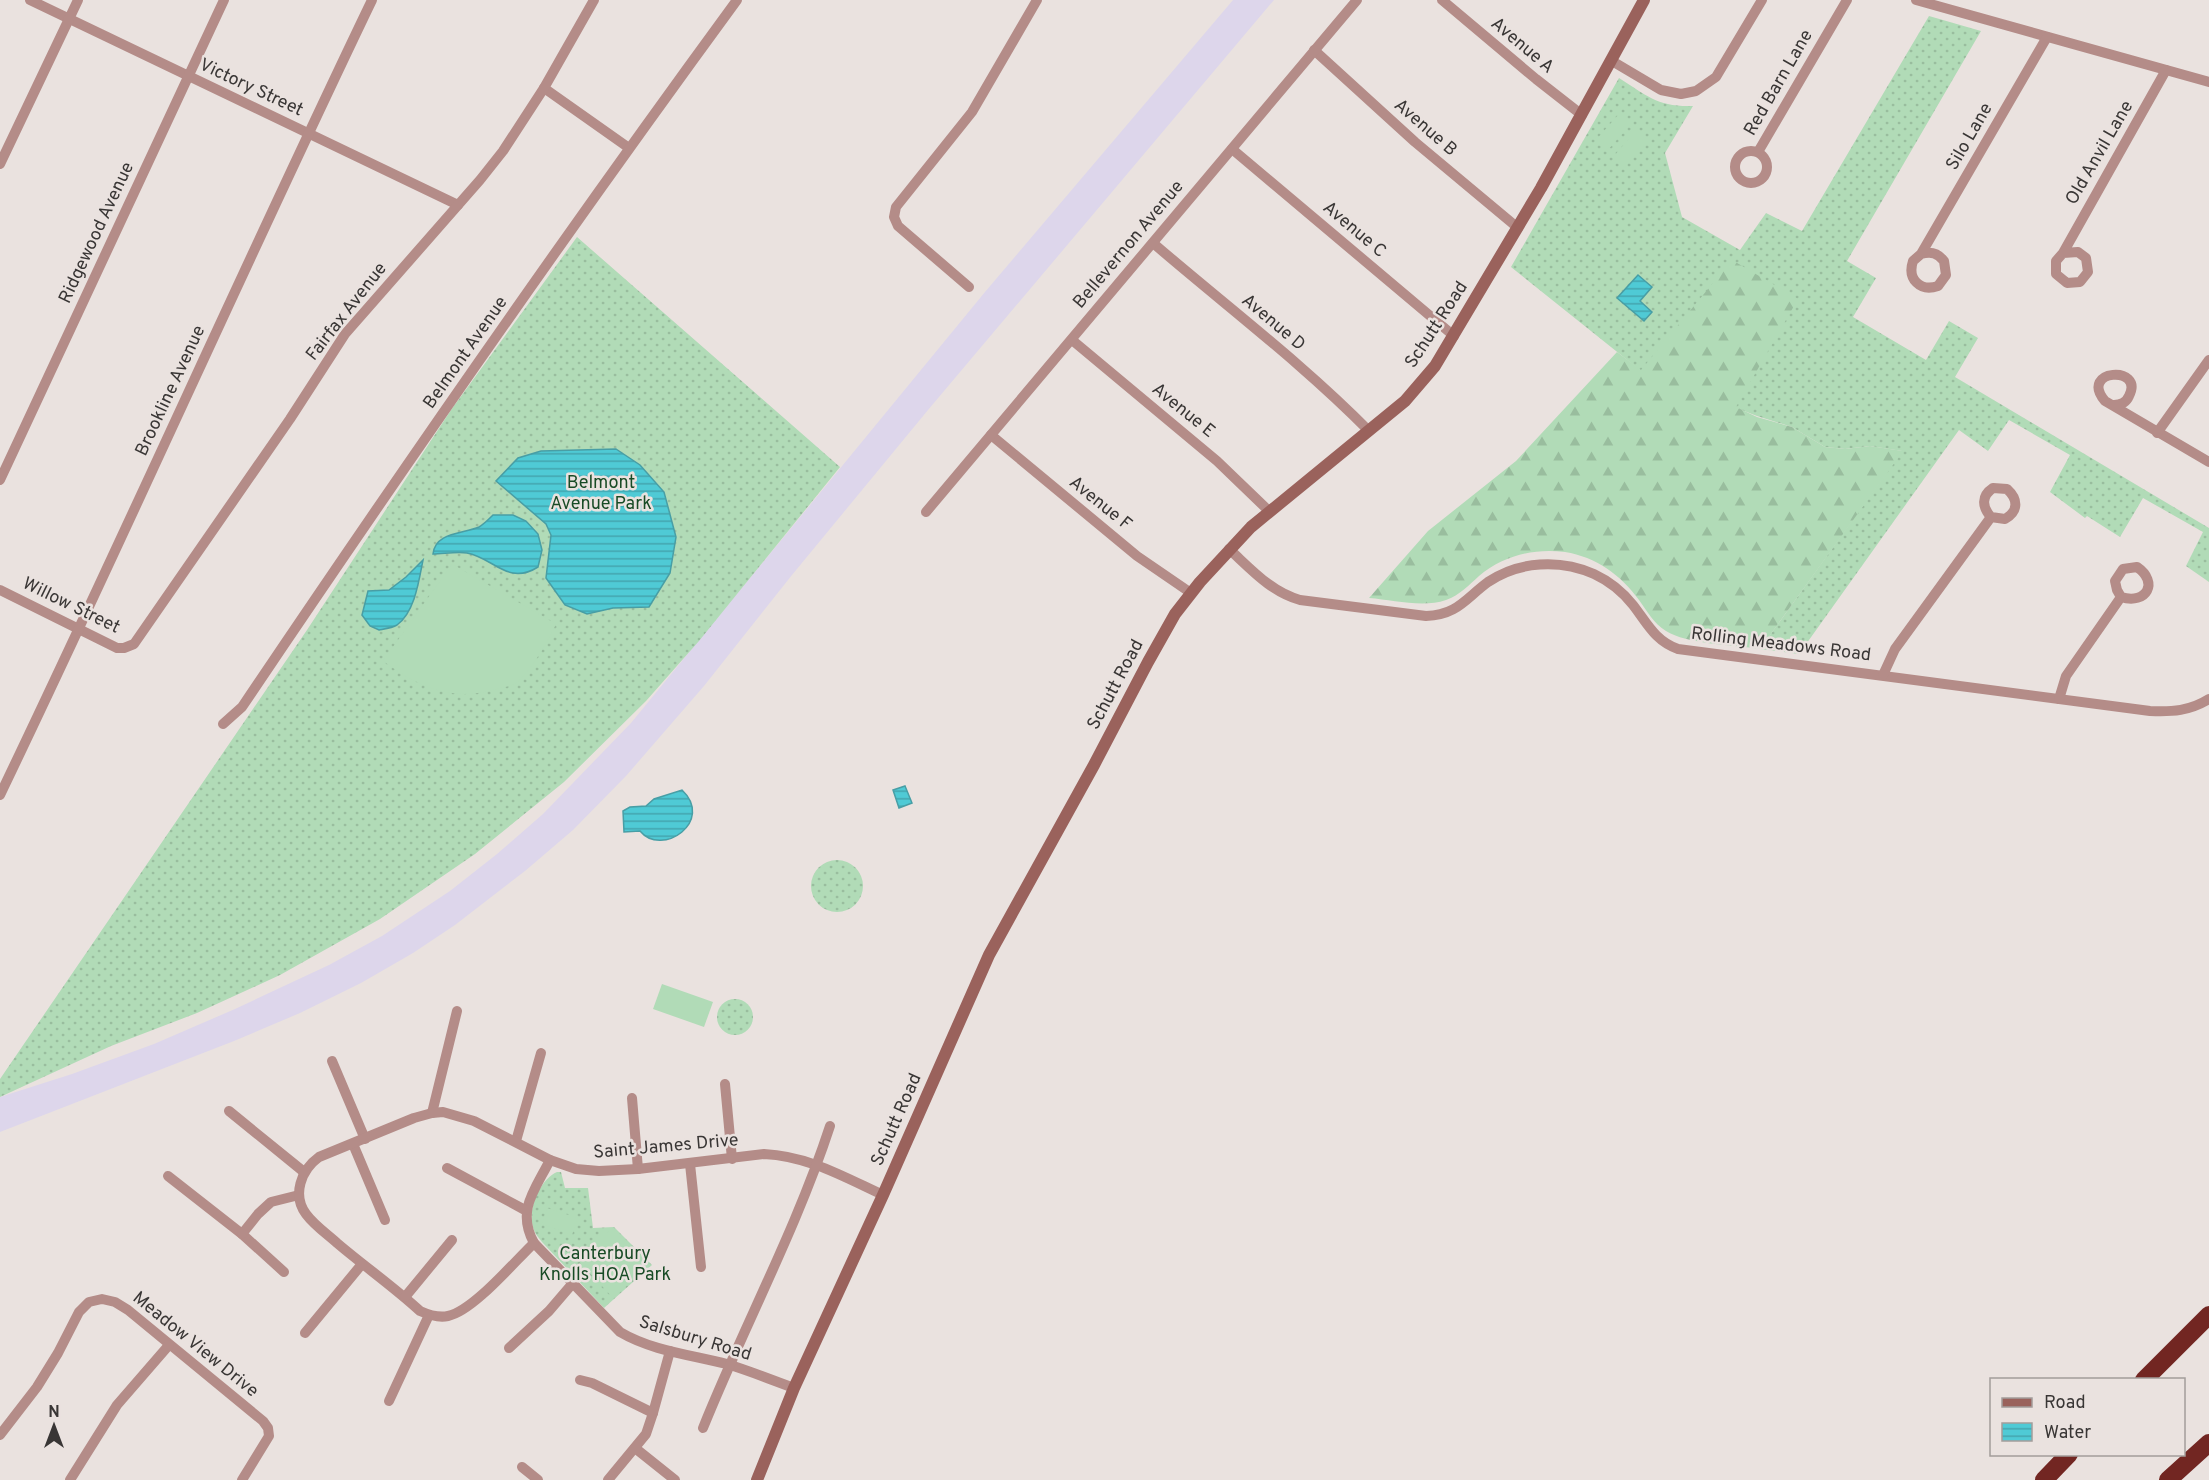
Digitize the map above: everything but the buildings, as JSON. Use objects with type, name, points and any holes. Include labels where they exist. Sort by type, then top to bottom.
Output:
[{"type":"highway","points":[[2146,1378],[2209,1315]]},
{"type":"highway","points":[[2168,1480],[2209,1443]]},
{"type":"highway","points":[[2044,1480],[2068,1456]]},
{"type":"street","name":"Victory Street","points":[[30,0],[458,205]]},
{"type":"street","points":[[0,165],[78,0]]},
{"type":"street","name":"Ridgewood Avenue","points":[[0,480],[224,0]]},
{"type":"street","name":"Brookline Avenue","points":[[0,795],[80,629],[308,133],[372,0]]},
{"type":"street","name":"Fairfax Avenue","points":[[128,648],[134,644],[290,419],[345,334],[503,151],[544,88],[594,0]]},
{"type":"street","name":"Belmont Avenue","points":[[223,724],[242,707],[368,520],[629,148],[738,0]]},
{"type":"street","points":[[969,287],[898,226],[894,217],[896,207],[972,112],[1037,0]]},
{"type":"street","name":"Bellevernon Avenue","points":[[926,512],[1357,0]]},
{"type":"street","name":"Avenue A","points":[[1442,0],[1582,115]]},
{"type":"street","name":"Schutt Road","points":[[757,1480],[794,1388],[883,1195],[989,955],[1175,614],[1229,549],[1269,511],[1369,431],[1415,390],[1435,366],[1518,228],[1644,0]]},
{"type":"street","points":[[1612,61],[1661,90],[1681,94],[1696,91],[1716,77],[1762,0]]},
{"type":"street","name":"Red Barn Lane","points":[[1758,152],[1847,0]]},
{"type":"street","points":[[1916,0],[2209,82]]},
{"type":"street","name":"Silo Lane","points":[[1921,254],[2047,37]]},
{"type":"street","name":"Avenue B","points":[[1314,50],[1415,142],[1518,228]]},
{"type":"street","name":"Old Anvil Lane","points":[[2063,253],[2166,70]]},
{"type":"street","points":[[544,88],[629,148]]},
{"type":"street","name":"Avenue C","points":[[1232,149],[1454,336]]},
{"type":"street","name":"Avenue D","points":[[1153,243],[1296,364],[1369,431]]},
{"type":"street","name":"Avenue E","points":[[1072,340],[1209,454],[1269,511]]},
{"type":"street","points":[[2157,433],[2209,360]]},
{"type":"street","points":[[2114,405],[2157,433],[2209,462]]},
{"type":"street","name":"Avenue F","points":[[991,435],[1137,556],[1191,593]]},
{"type":"street","points":[[1883,675],[1895,649],[1991,517]]},
{"type":"street","name":"Rolling Meadows Road","points":[[1229,549],[1272,587],[1292,598],[1438,616],[1453,611],[1487,583],[1511,570],[1538,564],[1568,566],[1595,574],[1617,588],[1655,635],[1678,649],[2167,712],[2190,708],[2209,699]]},
{"type":"street","name":"Willow Street","points":[[0,590],[117,648],[128,648]]},
{"type":"street","points":[[2059,699],[2066,676],[2121,597]]},
{"type":"street","points":[[432,1113],[457,1011]]},
{"type":"street","points":[[516,1141],[541,1053]]},
{"type":"street","points":[[332,1061],[365,1138]]},
{"type":"street","points":[[725,1084],[732,1159]]},
{"type":"street","points":[[632,1098],[638,1169]]},
{"type":"street","points":[[228,1111],[304,1172],[299,1195],[304,1212],[362,1264],[420,1311],[429,1315],[445,1317],[466,1309],[534,1243]]},
{"type":"street","name":"Saint James Drive","points":[[304,1172],[308,1165],[319,1157],[432,1113],[443,1112],[474,1121],[550,1160],[576,1169],[599,1171],[638,1169],[764,1154],[780,1155],[817,1164],[883,1195]]},
{"type":"street","points":[[703,1428],[728,1365],[775,1266],[830,1126]]},
{"type":"street","points":[[353,1144],[385,1220]]},
{"type":"street","points":[[447,1168],[525,1210],[550,1160]]},
{"type":"street","points":[[690,1164],[701,1267]]},
{"type":"street","points":[[168,1176],[242,1234],[284,1272]]},
{"type":"street","points":[[242,1234],[271,1202],[299,1195]]},
{"type":"street","name":"Salsbury Road","points":[[525,1210],[527,1230],[534,1243],[620,1332],[632,1339],[728,1365],[794,1388]]},
{"type":"street","points":[[405,1297],[452,1240]]},
{"type":"street","points":[[305,1334],[362,1264]]},
{"type":"street","points":[[509,1348],[549,1311],[573,1283]]},
{"type":"street","name":"Meadow View Drive","points":[[0,1435],[37,1387],[79,1312],[89,1302],[102,1299],[115,1302],[128,1310],[263,1421],[268,1428],[269,1436],[242,1480]]},
{"type":"street","points":[[389,1401],[429,1315]]},
{"type":"street","points":[[70,1480],[117,1405],[169,1345]]},
{"type":"street","points":[[608,1480],[646,1434],[670,1351]]},
{"type":"street","points":[[580,1380],[592,1383],[653,1413]]},
{"type":"street","points":[[635,1448],[675,1480]]},
{"type":"street","points":[[522,1467],[538,1480]]},
{"type":"shaded area","points":[[1233,0],[1274,0],[928,410],[704,686],[626,776],[573,830],[525,871],[455,925],[361,983],[300,1013],[234,1041],[0,1132],[0,1097],[154,1044],[329,965],[382,936],[450,891],[543,814],[631,723],[985,292]]},
{"type":"green space","points":[[1929,16],[1981,31],[1847,261],[1876,278],[1853,317],[1926,360],[1949,321],[1978,338],[1955,377],[2209,528],[2209,582],[2186,566],[2203,532],[2143,498],[2120,537],[2087,516],[2085,518],[2050,492],[2070,455],[2009,420],[1988,451],[1959,430],[1799,654],[1760,649],[1902,451],[1870,446],[1845,449],[1825,447],[1792,427],[1757,416],[1641,371],[1511,267],[1619,78],[1653,99],[1670,105],[1693,106],[1665,153],[1682,217],[1740,250],[1766,213],[1802,231]]},
{"type":"green space","points":[[1618,115],[1630,125],[1607,151],[1595,141]]},
{"type":"green space","points":[[1636,130],[1648,140],[1625,167],[1614,156]]},
{"type":"green space","name":"Belmont Avenue Park","points":[[577,237],[840,467],[699,641],[646,701],[564,782],[475,854],[380,919],[280,975],[197,1013],[111,1046],[0,1097],[0,1079],[307,630],[451,410]]},
{"type":"green space","points":[[1732,260],[1798,299],[1736,407],[1757,417],[1792,427],[1825,447],[1845,449],[1870,446],[1903,451],[1760,649],[1686,639],[1666,631],[1654,621],[1632,591],[1616,575],[1587,558],[1565,552],[1541,551],[1519,555],[1498,563],[1464,590],[1446,600],[1418,603],[1369,598],[1428,531],[1516,461],[1617,352],[1641,370]]},
{"type":"green space","points":[[452,564],[556,624],[533,664],[522,678],[509,686],[468,694],[453,693],[410,679],[383,661]]},
{"type":"green space","points":[[832,860],[842,860],[851,864],[859,872],[863,886],[859,900],[851,908],[842,912],[832,912],[823,908],[815,900],[811,891],[811,881],[815,872],[823,864]]},
{"type":"green space","points":[[662,984],[713,1002],[704,1027],[653,1009]]},
{"type":"green space","points":[[735,999],[748,1004],[753,1017],[748,1030],[735,1035],[722,1030],[717,1017],[722,1004]]},
{"type":"green space","name":"Canterbury Knolls HOA Park","points":[[557,1172],[561,1172],[565,1188],[588,1188],[593,1228],[614,1227],[652,1265],[604,1308],[535,1232],[532,1214],[536,1197],[545,1182]]},
{"type":"green space","points":[[547,1208],[578,1218],[572,1235],[542,1224]]},
{"type":"green space","points":[[612,1228],[647,1267],[613,1298],[577,1259]]},
{"type":"water","points":[[1638,275],[1652,287],[1640,301],[1652,312],[1644,321],[1617,298]]},
{"type":"water","points":[[616,449],[640,465],[664,492],[676,537],[670,573],[649,607],[613,608],[587,614],[565,605],[546,578],[551,535],[546,524],[496,481],[518,458],[541,451]]},
{"type":"water","points":[[493,515],[513,515],[526,521],[538,534],[542,550],[538,567],[518,574],[501,569],[467,553],[433,554],[439,541],[479,527]]},
{"type":"water","points":[[423,560],[412,604],[403,619],[397,625],[386,629],[379,630],[370,626],[362,615],[368,591],[389,590]]},
{"type":"water","points":[[905,786],[912,803],[899,808],[893,790]]},
{"type":"water","points":[[682,790],[691,802],[692,813],[689,824],[682,832],[672,838],[660,840],[649,838],[640,831],[624,832],[623,811],[630,807],[646,806],[654,799]]}]
